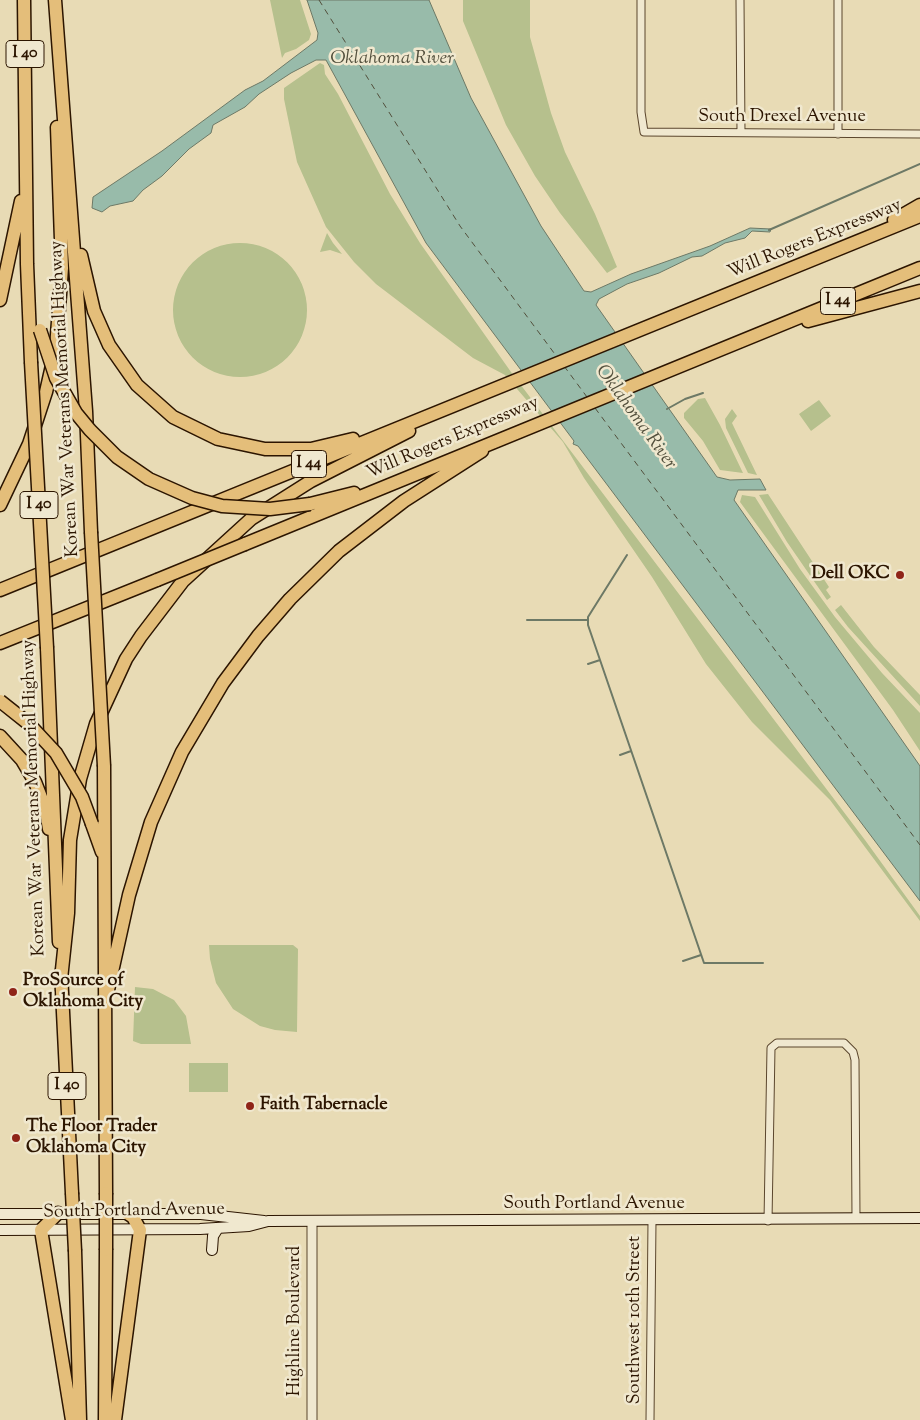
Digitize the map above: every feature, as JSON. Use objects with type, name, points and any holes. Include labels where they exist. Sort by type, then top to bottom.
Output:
[{"type":"highway","name":"I 40","points":[[24,0],[26,174]]},
{"type":"highway","name":"I 40","points":[[54,0],[72,216]]},
{"type":"highway","points":[[0,505],[23,458],[42,407],[53,366],[60,319],[62,268],[54,0]]},
{"type":"highway","name":"Korean War Veterans Memorial Highway","points":[[26,174],[31,362],[55,810],[55,864],[75,1251],[80,1420]]},
{"type":"highway","points":[[0,300],[26,174]]},
{"type":"highway","points":[[869,237],[920,205]]},
{"type":"highway","name":"Korean War Veterans Memorial Highway","points":[[72,216],[86,411],[104,766],[106,861],[105,1420]]},
{"type":"highway","points":[[72,216],[94,310],[108,345],[137,385],[173,417],[218,439],[249,447],[282,450],[320,447],[396,428]]},
{"type":"highway","name":"Will Rogers Expressway","points":[[0,590],[920,216]]},
{"type":"highway","points":[[27,264],[40,330],[56,378],[76,413],[107,448],[144,476],[182,494],[222,506],[270,509],[310,504],[381,487]]},
{"type":"highway","name":"Will Rogers Expressway","points":[[0,643],[350,502],[381,487],[920,268]]},
{"type":"highway","points":[[757,335],[920,291]]},
{"type":"highway","points":[[61,979],[68,913],[70,840],[80,779],[96,724],[111,690],[126,660],[151,621],[183,581],[232,534],[255,516],[311,481],[458,404]]},
{"type":"highway","points":[[106,999],[129,895],[152,822],[182,752],[223,683],[290,599],[339,551],[404,501],[503,437]]},
{"type":"highway","points":[[0,701],[29,724],[56,753],[82,797],[106,861]]},
{"type":"highway","points":[[0,736],[22,760],[38,788],[46,810],[55,864]]},
{"type":"highway","points":[[58,1213],[41,1230],[72,1420]]},
{"type":"highway","points":[[115,1420],[140,1230],[133,1217],[127,1213]]},
{"type":"main road","name":"South Portland Avenue","points":[[0,1214],[127,1213],[224,1215],[268,1221],[312,1222],[768,1221],[920,1218]]},
{"type":"main road","name":"South Portland Avenue","points":[[0,1230],[200,1229],[268,1221]]},
{"type":"main road","points":[[200,1229],[209,1251],[213,1236],[218,1228]]},
{"type":"street","name":"South Drexel Avenue","points":[[641,0],[641,112],[644,132],[920,134]]},
{"type":"street","points":[[740,0],[740,132]]},
{"type":"street","points":[[838,0],[838,134]]},
{"type":"street","points":[[768,1221],[771,1048],[776,1043],[844,1043],[853,1052],[855,1060],[856,1218]]},
{"type":"street","name":"Southwest 10th Street","points":[[650,1420],[652,1221]]},
{"type":"street","name":"Highline Boulevard","points":[[312,1222],[312,1420]]},
{"type":"green space","points":[[270,0],[300,0],[311,34],[309,40],[296,49],[285,53],[282,58]]},
{"type":"green space","points":[[463,0],[530,0],[530,37],[551,113],[565,152],[595,214],[617,267],[607,273],[560,213],[535,176],[506,125],[463,21]]},
{"type":"green space","points":[[320,63],[324,65],[325,74],[338,94],[390,194],[420,243],[511,372],[865,840],[920,916],[920,921],[830,800],[752,722],[706,664],[652,577],[584,478],[563,442],[505,375],[473,358],[376,284],[354,262],[326,227],[297,162],[284,99],[284,88]]},
{"type":"green space","points":[[327,233],[342,254],[330,250],[320,252]]},
{"type":"green space","points":[[240,243],[266,248],[277,254],[287,263],[296,273],[302,284],[307,310],[302,336],[296,347],[287,357],[277,366],[266,372],[240,377],[214,372],[203,366],[193,357],[184,347],[178,336],[173,310],[178,284],[184,273],[193,263],[203,254],[214,248]]},
{"type":"green space","points":[[705,398],[743,473],[720,470],[703,441],[684,418],[684,413],[698,399]]},
{"type":"green space","points":[[819,400],[831,416],[811,431],[799,414]]},
{"type":"green space","points":[[732,409],[737,416],[732,423],[757,475],[748,473],[726,428],[725,419]]},
{"type":"green space","points":[[768,494],[829,587],[826,590],[831,597],[827,600],[787,542],[759,495]]},
{"type":"green space","points":[[742,495],[755,497],[800,569],[835,617],[882,673],[920,713],[920,751],[893,710],[740,502]]},
{"type":"green space","points":[[841,605],[874,647],[920,695],[920,706],[848,627],[835,610]]},
{"type":"green space","points":[[209,945],[293,945],[298,949],[297,1032],[275,1030],[260,1026],[233,1009],[216,983],[210,959]]},
{"type":"green space","points":[[135,987],[153,989],[174,1000],[186,1016],[191,1044],[141,1044],[133,1041]]},
{"type":"green space","points":[[189,1063],[228,1063],[228,1092],[189,1092]]},
{"type":"water","name":"Oklahoma River","points":[[307,0],[429,0],[471,98],[541,226],[584,291],[591,292],[631,274],[710,246],[750,228],[771,229],[770,232],[752,231],[745,238],[725,243],[702,256],[692,257],[659,273],[627,284],[599,299],[596,305],[717,477],[730,480],[760,479],[766,490],[738,490],[734,500],[920,766],[920,901],[578,446],[573,444],[574,441],[426,243],[326,60],[316,60],[291,73],[259,94],[245,107],[213,125],[211,133],[189,149],[133,201],[110,206],[102,212],[92,208],[93,197],[162,151],[245,90],[263,81],[317,40],[318,33]]},
{"type":"waterway","points":[[769,230],[920,164]]},
{"type":"waterway","points":[[667,409],[685,399],[703,393]]},
{"type":"waterway","points":[[627,555],[588,617],[588,625],[704,963],[763,963]]},
{"type":"waterway","points":[[527,620],[587,620]]},
{"type":"waterway","points":[[588,664],[600,660]]},
{"type":"waterway","points":[[620,755],[631,751]]},
{"type":"waterway","points":[[683,961],[701,955]]},
{"type":"ferry route","points":[[319,0],[460,226],[557,357]]},
{"type":"ferry route","points":[[564,366],[587,397]]},
{"type":"ferry route","points":[[595,408],[920,845]]},
{"type":"place","name":"Dell OKC","points":[[900,575]]},
{"type":"place","name":"ProSource of Oklahoma City","points":[[13,992]]},
{"type":"place","name":"Faith Tabernacle","points":[[250,1106]]},
{"type":"place","name":"The Floor Trader Oklahoma City","points":[[16,1138]]}]
